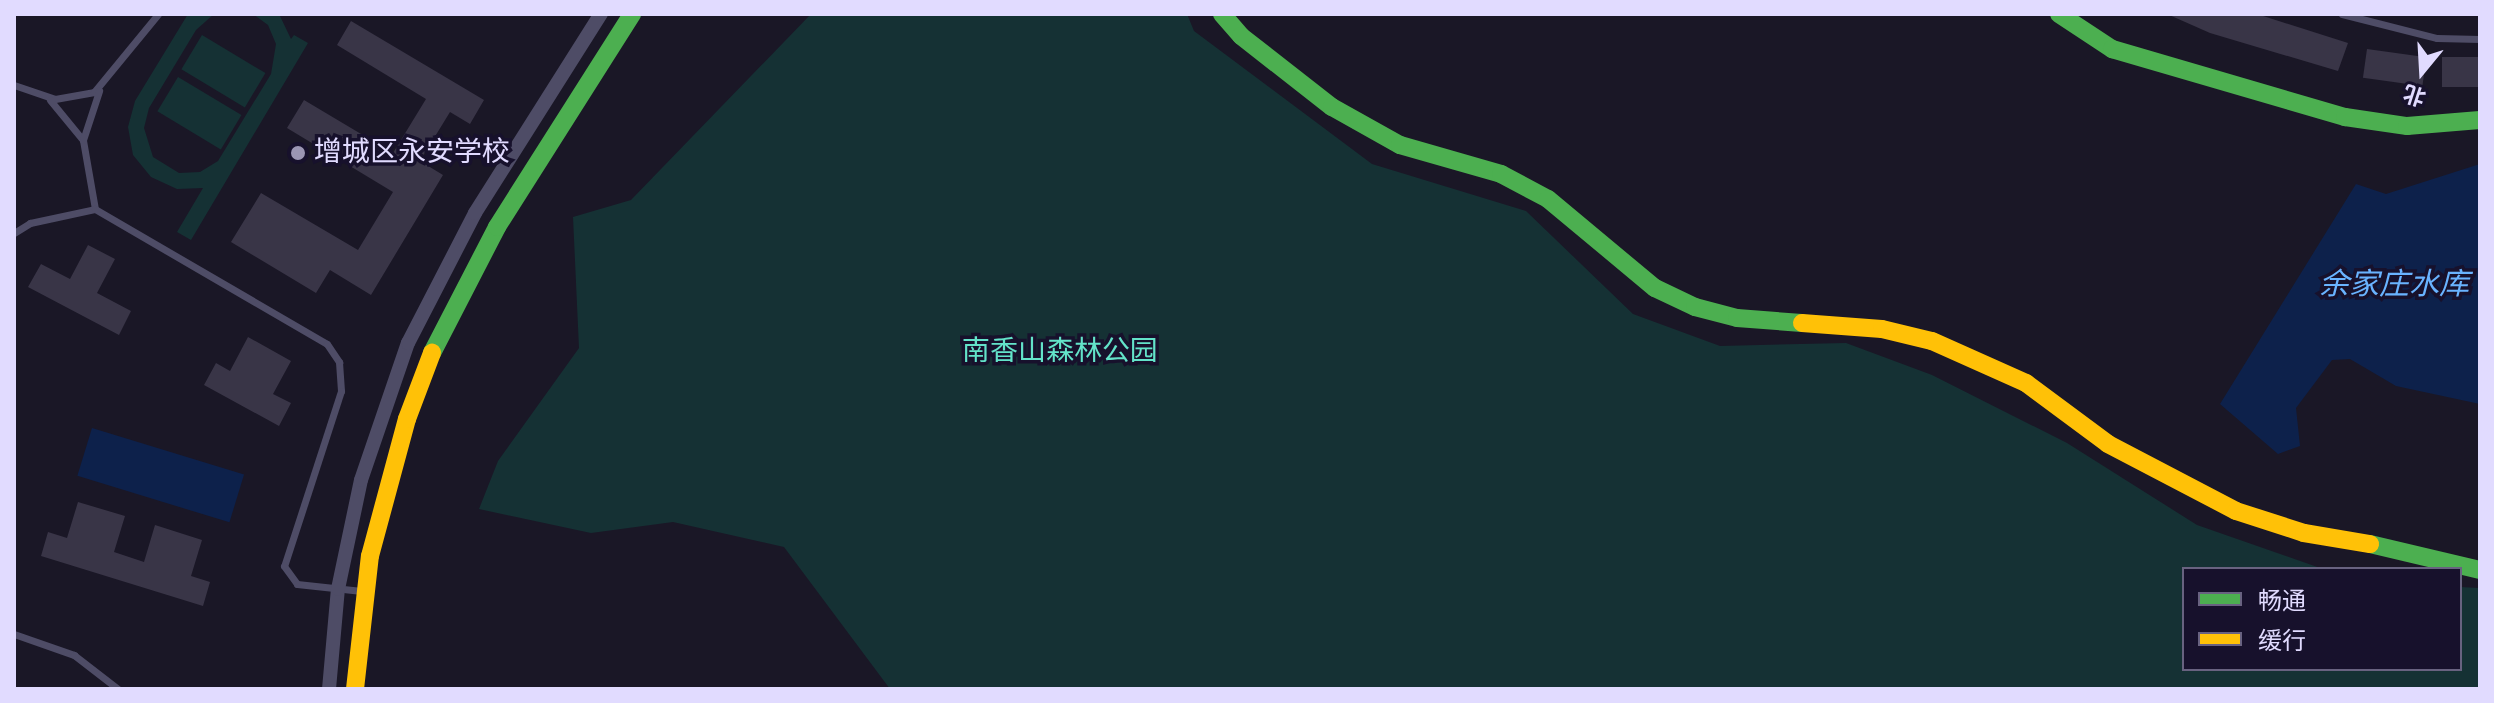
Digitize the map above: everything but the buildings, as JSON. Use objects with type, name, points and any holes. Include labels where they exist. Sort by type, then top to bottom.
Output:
[{"type":"street","points":[[329,689],[338,589],[361,480],[408,343],[475,213],[601,14]]},
{"type":"street","points":[[355,689],[365,592],[386,487],[432,353],[497,227],[632,14]]},
{"type":"street","points":[[1222,14],[1241,36],[1332,107],[1400,145],[1501,174],[1548,199],[1655,288],[1695,307],[1737,318],[1857,325],[1932,341],[2026,383],[2108,444],[2170,481],[2236,511],[2304,533],[2423,553],[2480,570]]},
{"type":"street","points":[[2059,14],[2112,49],[2345,117],[2407,126],[2480,120]]},
{"type":"lane","points":[[95,209],[83,140],[89,112],[102,87],[158,14]]},
{"type":"lane","points":[[2342,14],[2437,38],[2480,39]]},
{"type":"lane","points":[[14,85],[45,96],[75,99],[102,87]]},
{"type":"lane","points":[[45,96],[67,115],[83,140]]},
{"type":"lane","points":[[14,233],[30,223],[95,209],[318,338],[334,352],[342,372],[341,391],[284,566],[297,584],[365,592]]},
{"type":"lane","points":[[14,634],[74,655],[118,689]]},
{"type":"green space","points":[[188,14],[214,14],[196,30],[149,108],[144,128],[153,157],[179,173],[200,172],[218,161],[271,74],[276,44],[268,25],[253,14],[279,14],[291,39],[294,35],[308,43],[191,240],[177,232],[203,188],[177,189],[151,177],[133,155],[128,127],[135,101]]},
{"type":"green space","name":"南香山森林公园","points":[[811,14],[1187,14],[1194,31],[1372,164],[1526,211],[1633,314],[1720,346],[1846,343],[1932,375],[2067,443],[2197,525],[2317,567],[2182,567],[2182,671],[2462,671],[2462,587],[2479,588],[2480,689],[890,689],[784,547],[673,522],[591,533],[479,509],[498,461],[579,348],[573,217],[631,200]]},
{"type":"green space","points":[[202,35],[265,73],[245,107],[181,69]]},
{"type":"green space","points":[[178,77],[241,115],[221,149],[157,111]]},
{"type":"water","name":"余家庄水库","points":[[2480,164],[2480,404],[2396,386],[2350,359],[2332,360],[2296,408],[2300,446],[2278,454],[2220,404],[2356,184],[2386,194]]},
{"type":"water","points":[[92,428],[244,474],[229,522],[77,476]]},
{"type":"traffic: fast","points":[[432,353],[497,227],[632,14]]},
{"type":"traffic: fast","points":[[1222,14],[1241,36],[1332,107],[1400,145],[1501,174],[1548,199],[1655,288],[1695,307],[1737,318],[1802,323]]},
{"type":"traffic: fast","points":[[2059,14],[2112,49],[2345,117],[2407,126],[2480,120]]},
{"type":"traffic: fast","points":[[2370,544],[2480,570]]},
{"type":"traffic: slow","points":[[1802,323],[1882,329],[1932,341],[2026,383],[2108,444],[2236,511],[2304,533],[2370,544]]},
{"type":"traffic: slow","points":[[355,689],[370,556],[407,419],[432,353]]},
{"type":"place","name":"增城区永安学校","points":[[298,153]]}]
